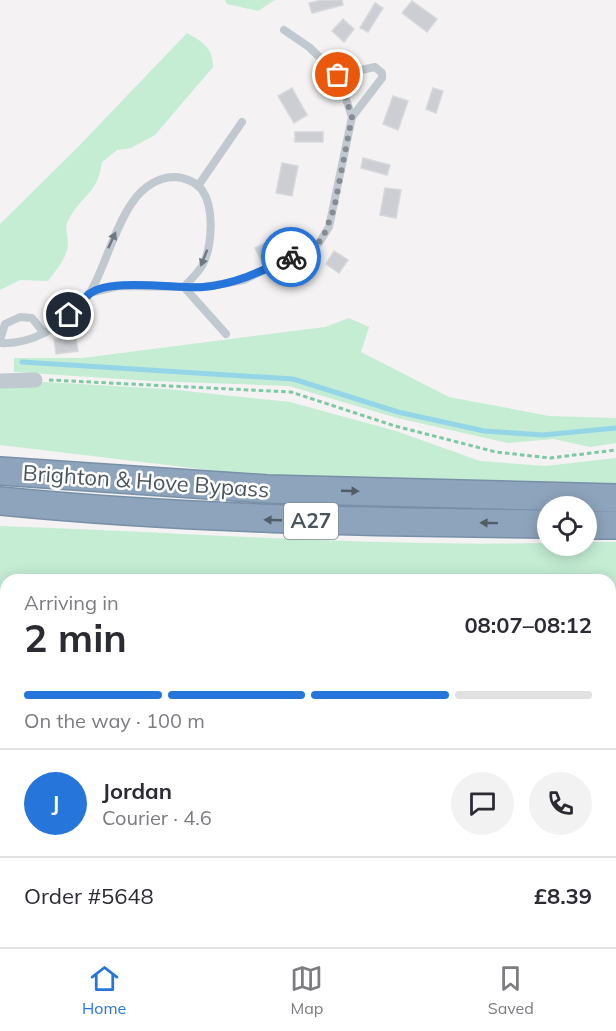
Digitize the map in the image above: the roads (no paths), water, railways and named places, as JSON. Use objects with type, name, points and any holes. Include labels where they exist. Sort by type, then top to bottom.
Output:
[{"type":"highway","name":"A27","points":[[0,452],[166,482]]},
{"type":"highway","name":"Brighton & Hove Bypass","points":[[0,471],[267,489],[616,498]]},
{"type":"highway","name":"Brighton & Hove Bypass","points":[[0,501],[75,509],[272,520],[537,524]]},
{"type":"highway","name":"A27","points":[[0,509],[75,509]]},
{"type":"highway","points":[[597,525],[616,525]]},
{"type":"street","points":[[0,381],[35,380]]},
{"type":"lane","points":[[284,30],[309,46],[338,75],[352,117]]},
{"type":"lane","points":[[89,293],[119,286],[205,287],[244,279],[322,240],[334,209],[352,117],[382,78],[382,73],[375,67],[338,75]]},
{"type":"lane","points":[[198,186],[242,122]]},
{"type":"lane","points":[[44,333],[32,318],[25,316],[5,324],[0,341],[18,342],[44,333],[81,305],[89,293],[113,236],[131,206],[147,188],[167,178],[178,177],[198,186],[207,204],[208,244],[202,265],[184,287]]},
{"type":"lane","points":[[184,287],[226,334]]},
{"type":"waterway","points":[[22,362],[293,379],[398,412],[484,431],[543,435],[616,428]]}]
